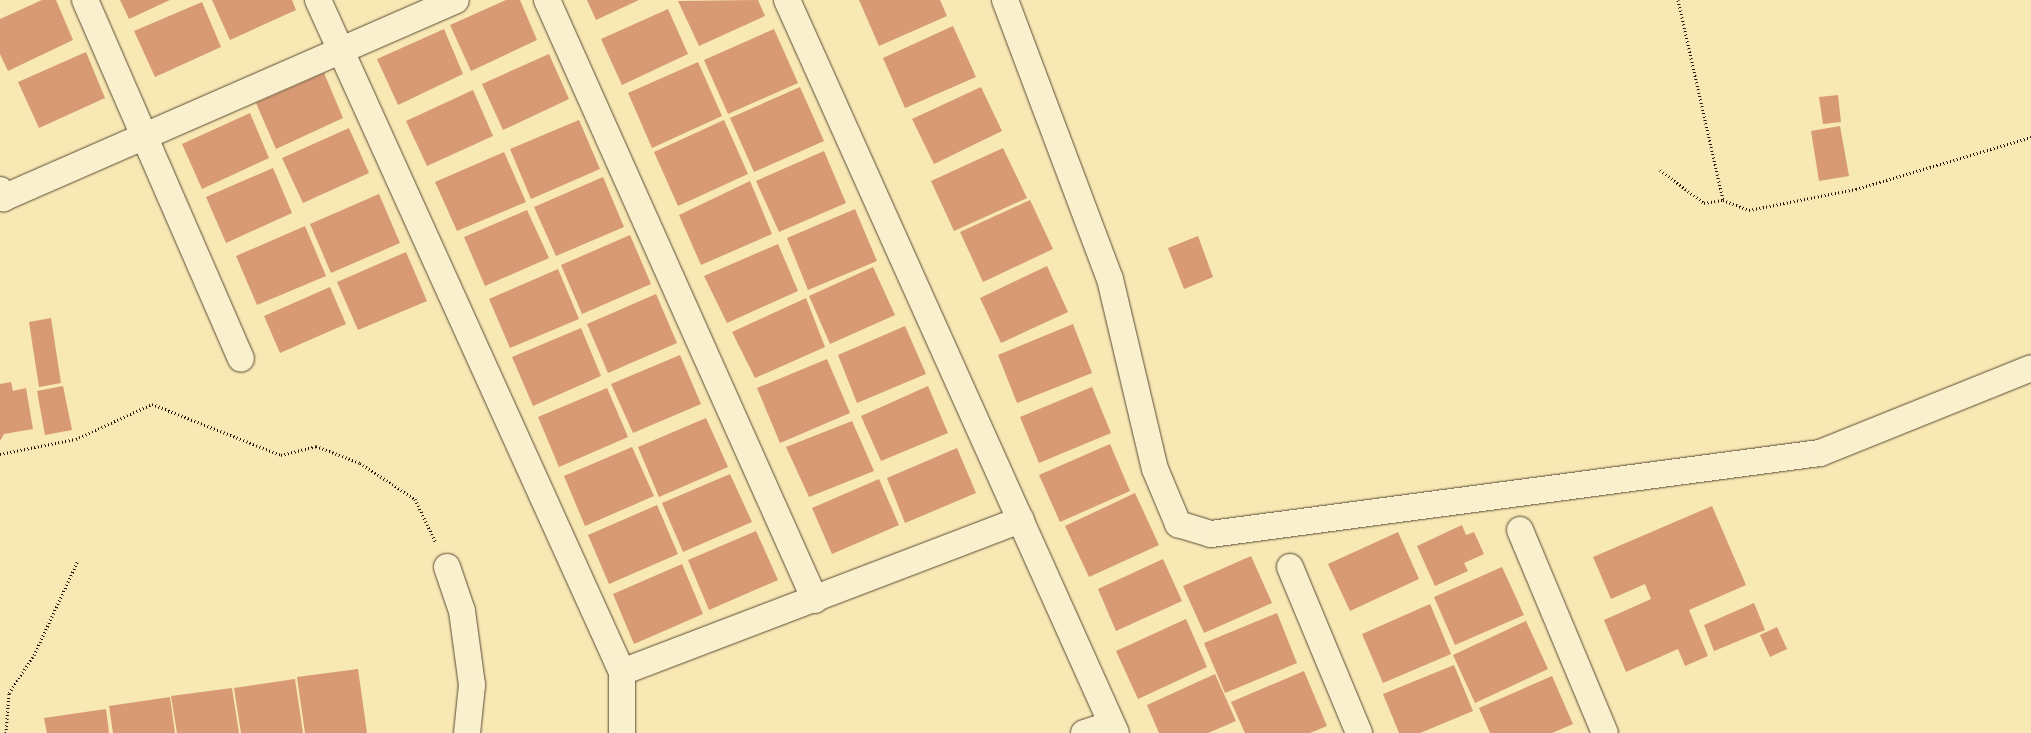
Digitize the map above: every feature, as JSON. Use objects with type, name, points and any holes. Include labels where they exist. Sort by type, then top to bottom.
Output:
[{"type":"street","points":[[85,0],[241,360]]},
{"type":"street","points":[[318,0],[622,672],[622,733]]},
{"type":"street","points":[[0,190],[3,198],[456,0]]},
{"type":"street","points":[[547,0],[815,600]]},
{"type":"street","points":[[787,0],[1114,729],[1084,733]]},
{"type":"street","points":[[1005,0],[1110,279],[1155,469],[1178,524],[1211,534],[1820,453],[2031,368]]},
{"type":"street","points":[[622,672],[1021,520]]},
{"type":"street","points":[[1520,530],[1605,733]]},
{"type":"street","points":[[447,566],[462,611],[472,685],[468,733]]},
{"type":"street","points":[[1290,567],[1359,733]]},
{"type":"path","points":[[1678,0],[1723,200]]},
{"type":"path","points":[[1660,170],[1704,203],[1723,200],[1749,210],[1856,189],[2031,137]]},
{"type":"path","points":[[0,454],[76,438],[152,404],[281,454],[316,446],[360,463],[415,500],[447,566]]},
{"type":"path","points":[[6,733],[10,693],[34,655],[78,560]]},
{"type":"building","points":[[42,0],[56,0],[73,40],[8,71],[0,54],[0,19]]},
{"type":"building","points":[[120,0],[170,0],[129,19]]},
{"type":"building","points":[[212,0],[292,0],[296,10],[230,40]]},
{"type":"building","points":[[506,0],[520,0],[537,40],[471,71],[450,25]]},
{"type":"building","points":[[587,0],[639,0],[596,20]]},
{"type":"building","points":[[758,0],[765,16],[699,46],[678,1]]},
{"type":"building","points":[[859,0],[940,0],[947,16],[879,46]]},
{"type":"building","points":[[202,2],[221,47],[155,77],[134,31]]},
{"type":"building","points":[[668,9],[688,54],[622,85],[601,39]]},
{"type":"building","points":[[953,26],[976,77],[905,108],[883,58]]},
{"type":"building","points":[[444,29],[463,74],[398,105],[377,59]]},
{"type":"building","points":[[774,29],[798,83],[728,114],[704,60]]},
{"type":"building","points":[[86,52],[105,98],[39,128],[18,82]]},
{"type":"building","points":[[549,54],[569,99],[503,130],[482,84]]},
{"type":"building","points":[[698,62],[722,116],[652,148],[628,93]]},
{"type":"building","points":[[324,73],[343,118],[276,149],[256,103]]},
{"type":"building","points":[[800,87],[824,141],[754,172],[730,118]]},
{"type":"building","points":[[981,87],[1002,131],[934,164],[912,119]]},
{"type":"building","points":[[473,90],[493,136],[427,166],[406,121]]},
{"type":"building","points":[[1838,95],[1841,122],[1823,124],[1819,97]]},
{"type":"building","points":[[250,113],[269,158],[202,189],[182,144]]},
{"type":"building","points":[[579,120],[600,169],[531,199],[510,149]]},
{"type":"building","points":[[724,120],[748,174],[678,206],[654,152]]},
{"type":"building","points":[[1840,126],[1849,176],[1819,181],[1811,131]]},
{"type":"building","points":[[349,128],[369,173],[303,203],[282,158]]},
{"type":"building","points":[[1003,148],[1027,198],[954,231],[931,181]]},
{"type":"building","points":[[824,151],[846,203],[779,232],[756,181]]},
{"type":"building","points":[[504,152],[526,202],[457,231],[435,182]]},
{"type":"building","points":[[273,168],[292,213],[226,243],[206,197]]},
{"type":"building","points":[[603,177],[624,227],[556,256],[534,207]]},
{"type":"building","points":[[750,181],[772,234],[701,265],[679,215]]},
{"type":"building","points":[[379,194],[400,243],[331,273],[310,224]]},
{"type":"building","points":[[1030,200],[1053,249],[983,282],[960,232]]},
{"type":"building","points":[[855,209],[877,261],[808,290],[787,238]]},
{"type":"building","points":[[527,210],[549,258],[485,286],[464,237]]},
{"type":"building","points":[[305,226],[326,276],[257,305],[236,256]]},
{"type":"building","points":[[630,235],[651,284],[582,314],[561,265]]},
{"type":"building","points":[[1198,236],[1213,277],[1184,289],[1168,248]]},
{"type":"building","points":[[778,244],[798,291],[727,323],[704,276]]},
{"type":"building","points":[[406,252],[427,301],[358,330],[337,282]]},
{"type":"building","points":[[1047,266],[1068,312],[1001,343],[980,298]]},
{"type":"building","points":[[873,267],[895,315],[830,344],[809,296]]},
{"type":"building","points":[[558,269],[579,319],[510,348],[489,299]]},
{"type":"building","points":[[330,287],[346,324],[280,353],[264,316]]},
{"type":"building","points":[[656,294],[677,343],[608,373],[587,324]]},
{"type":"building","points":[[806,298],[825,347],[755,378],[732,332]]},
{"type":"building","points":[[51,318],[61,383],[39,387],[29,322]]},
{"type":"building","points":[[1073,324],[1092,373],[1017,403],[998,355]]},
{"type":"building","points":[[905,326],[926,374],[857,403],[838,355]]},
{"type":"building","points":[[581,328],[601,376],[533,406],[512,357]]},
{"type":"building","points":[[680,355],[701,404],[633,433],[611,384]]},
{"type":"building","points":[[827,359],[850,413],[780,443],[757,388]]},
{"type":"building","points":[[11,382],[13,391],[26,388],[33,429],[4,434],[0,441],[0,384]]},
{"type":"building","points":[[63,386],[72,430],[45,435],[37,391]]},
{"type":"building","points":[[928,386],[948,433],[881,461],[861,416]]},
{"type":"building","points":[[1092,387],[1111,433],[1039,463],[1020,417]]},
{"type":"building","points":[[607,388],[628,437],[559,467],[538,417]]},
{"type":"building","points":[[706,418],[728,467],[659,497],[638,447]]},
{"type":"building","points":[[852,421],[874,471],[809,497],[786,447]]},
{"type":"building","points":[[1110,444],[1130,491],[1060,522],[1039,475]]},
{"type":"building","points":[[632,447],[654,496],[585,526],[564,476]]},
{"type":"building","points":[[957,448],[976,493],[905,523],[887,478]]},
{"type":"building","points":[[730,474],[752,522],[683,552],[662,503]]},
{"type":"building","points":[[879,479],[899,525],[832,554],[812,508]]},
{"type":"building","points":[[1135,493],[1159,545],[1089,577],[1065,526]]},
{"type":"building","points":[[657,505],[678,554],[609,584],[588,535]]},
{"type":"building","points":[[1712,506],[1746,585],[1689,610],[1708,656],[1685,666],[1678,649],[1626,672],[1604,620],[1651,599],[1645,584],[1611,599],[1593,557]]},
{"type":"building","points":[[1462,525],[1466,535],[1474,532],[1484,554],[1464,563],[1468,571],[1435,586],[1417,546]]},
{"type":"building","points":[[756,531],[778,580],[709,610],[688,560]]},
{"type":"building","points":[[1398,532],[1419,579],[1350,611],[1328,564]]},
{"type":"building","points":[[1251,556],[1272,603],[1204,633],[1183,586]]},
{"type":"building","points":[[1163,559],[1182,601],[1116,631],[1098,589]]},
{"type":"building","points":[[682,564],[703,614],[634,644],[613,594]]},
{"type":"building","points":[[1502,567],[1524,615],[1455,645],[1434,597]]},
{"type":"building","points":[[1754,603],[1765,630],[1714,651],[1704,625]]},
{"type":"building","points":[[1430,604],[1451,654],[1383,683],[1362,634]]},
{"type":"building","points":[[1277,613],[1297,663],[1225,693],[1204,643]]},
{"type":"building","points":[[1186,619],[1207,667],[1138,699],[1116,651]]},
{"type":"building","points":[[1526,621],[1548,669],[1475,703],[1453,655]]},
{"type":"building","points":[[1777,627],[1787,649],[1770,657],[1760,635]]},
{"type":"building","points":[[1454,665],[1473,711],[1420,733],[1399,733],[1383,694]]},
{"type":"building","points":[[358,669],[367,733],[305,733],[297,677]]},
{"type":"building","points":[[1304,671],[1327,726],[1310,733],[1245,733],[1231,702]]},
{"type":"building","points":[[1215,674],[1236,721],[1208,733],[1159,733],[1147,705]]},
{"type":"building","points":[[1552,676],[1573,724],[1552,733],[1490,733],[1479,708]]},
{"type":"building","points":[[295,679],[303,733],[241,733],[234,688]]},
{"type":"building","points":[[232,688],[239,733],[177,733],[171,696]]},
{"type":"building","points":[[170,697],[175,733],[113,733],[109,706]]},
{"type":"building","points":[[106,709],[109,733],[47,733],[44,718]]}]
